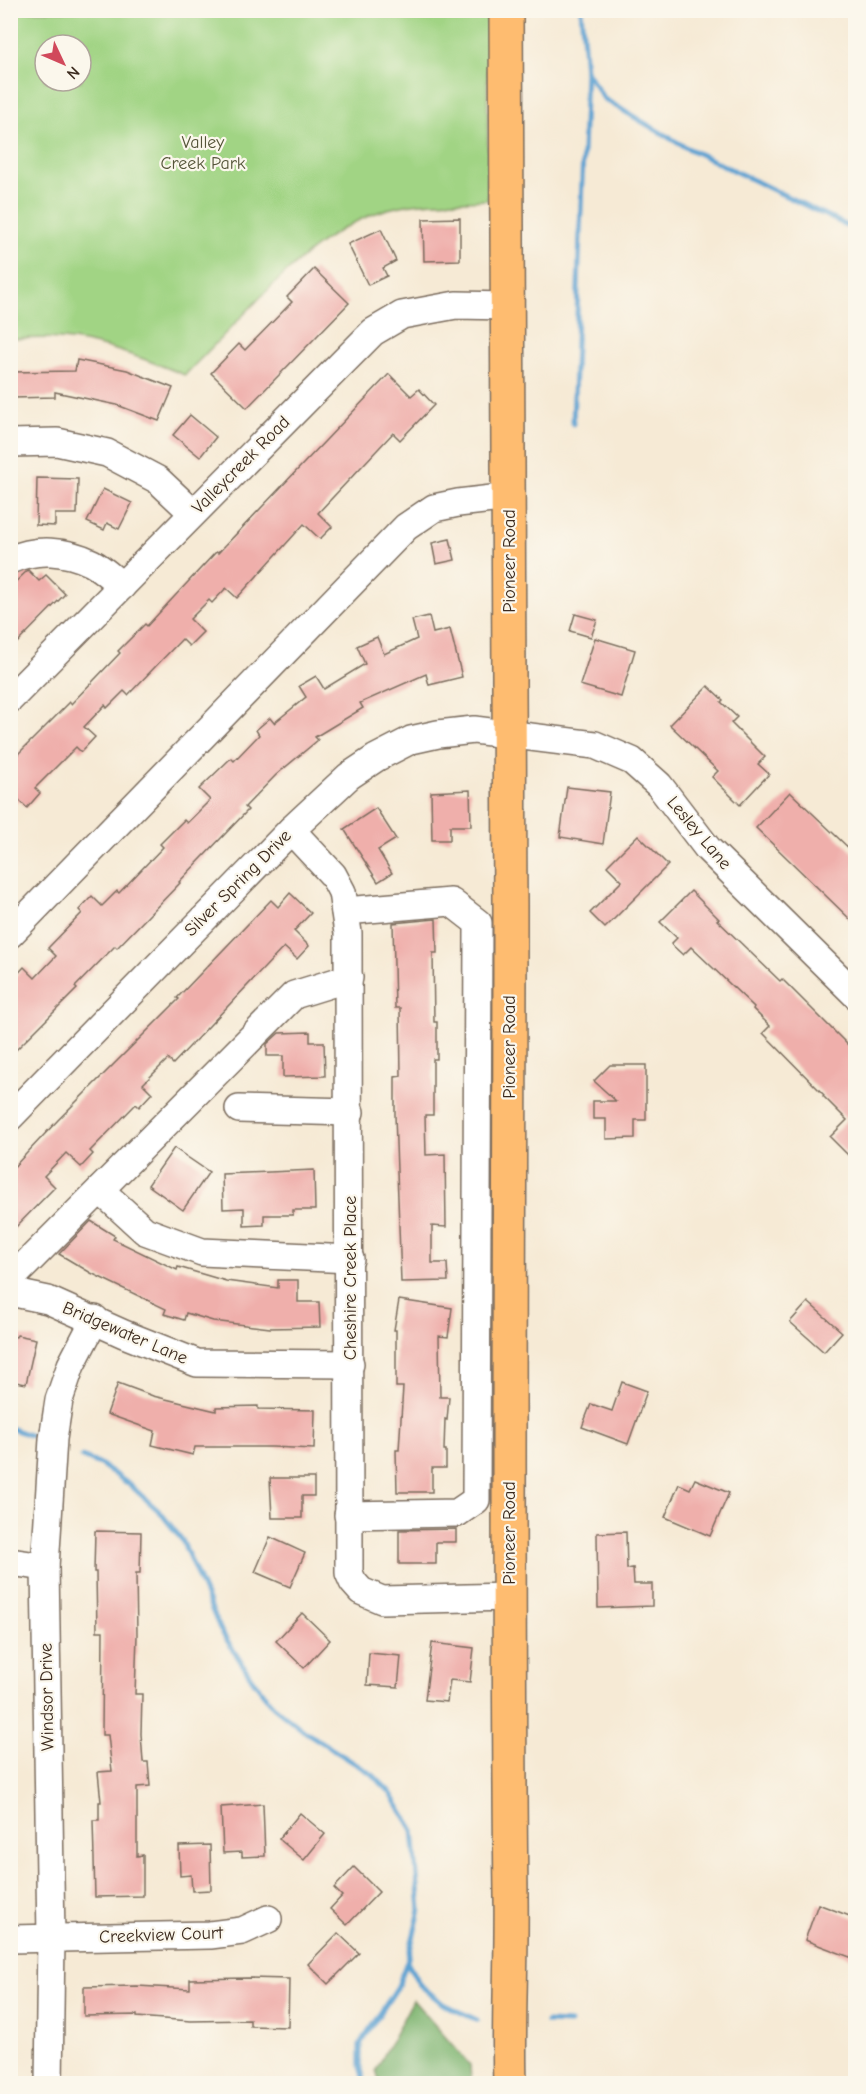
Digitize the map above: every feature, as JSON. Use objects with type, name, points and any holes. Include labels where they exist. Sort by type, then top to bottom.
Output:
[{"type":"main road","name":"Pioneer Road","points":[[506,10],[509,497],[510,2084]]},
{"type":"street","name":"Valleycreek Road","points":[[10,699],[373,332],[402,315],[456,305],[508,306]]},
{"type":"street","points":[[10,442],[57,442],[108,453],[158,480],[194,513]]},
{"type":"street","points":[[10,934],[406,527],[434,508],[509,497]]},
{"type":"street","points":[[10,560],[23,554],[67,553],[93,564],[122,586]]},
{"type":"street","name":"Silver Spring Drive","points":[[10,1117],[291,830],[349,776],[376,758],[411,740],[474,730],[509,736]]},
{"type":"street","name":"Lesley Lane","points":[[509,736],[595,745],[632,761],[659,785],[708,849],[855,995]]},
{"type":"street","name":"Cheshire Creek Place","points":[[291,830],[333,875],[342,892],[348,933],[349,1573],[361,1591],[382,1600],[510,1597]]},
{"type":"street","points":[[345,911],[451,902],[478,923],[476,1500],[457,1513],[348,1515]]},
{"type":"street","points":[[10,1280],[294,995],[349,978]]},
{"type":"street","points":[[239,1109],[350,1112]]},
{"type":"street","points":[[100,1190],[145,1231],[202,1252],[350,1259]]},
{"type":"street","name":"Bridgewater Lane","points":[[10,1292],[48,1300],[197,1363],[350,1364]]},
{"type":"street","name":"Windsor Drive","points":[[49,2084],[51,1938],[45,1567],[53,1439],[59,1400],[71,1365],[94,1319]]},
{"type":"street","points":[[10,1562],[45,1567]]},
{"type":"street","name":"Creekview Court","points":[[10,1939],[210,1935],[242,1931],[267,1919]]},
{"type":"green space","name":"Valley Creek Park","points":[[10,11],[487,11],[488,200],[400,206],[367,216],[330,236],[267,291],[185,375],[97,345],[75,340],[11,339]]},
{"type":"green space","points":[[413,2000],[470,2065],[471,2083],[380,2083],[376,2070]]},
{"type":"building","points":[[460,218],[460,260],[424,261],[423,219]]},
{"type":"building","points":[[381,229],[396,261],[383,268],[387,276],[368,285],[348,244]]},
{"type":"building","points":[[314,269],[349,303],[247,408],[211,373],[239,344],[245,350],[292,302],[287,297]]},
{"type":"building","points":[[77,360],[127,370],[173,388],[159,421],[117,405],[55,392],[55,397],[12,398],[11,372],[75,371]]},
{"type":"building","points":[[389,374],[411,396],[419,389],[434,405],[400,440],[393,433],[318,513],[332,527],[320,539],[304,524],[237,598],[226,588],[212,603],[209,600],[190,619],[203,632],[189,646],[182,639],[128,695],[124,691],[107,708],[105,705],[84,727],[95,737],[81,752],[76,747],[35,788],[40,793],[27,808],[19,800],[10,808],[10,762],[70,702],[71,704],[120,653],[118,651],[145,624],[147,626]]},
{"type":"building","points":[[190,415],[216,437],[200,457],[173,435]]},
{"type":"building","points":[[37,478],[78,479],[77,514],[55,514],[55,526],[36,525]]},
{"type":"building","points":[[103,489],[132,503],[119,529],[107,523],[104,530],[87,522]]},
{"type":"building","points":[[450,539],[455,560],[436,564],[432,543]]},
{"type":"building","points":[[28,570],[39,581],[46,575],[65,594],[10,650],[10,587]]},
{"type":"building","points":[[575,614],[597,620],[591,637],[570,631]]},
{"type":"building","points":[[429,616],[433,633],[450,629],[462,677],[429,685],[426,674],[360,703],[363,708],[315,737],[318,740],[276,775],[245,807],[248,810],[180,883],[117,948],[115,946],[75,987],[77,989],[10,1056],[11,981],[24,967],[35,978],[56,956],[48,948],[82,913],[79,910],[92,896],[102,906],[117,891],[119,893],[163,847],[160,844],[184,820],[187,823],[210,800],[199,789],[231,758],[234,761],[259,735],[256,730],[270,718],[274,723],[306,697],[299,686],[316,676],[324,689],[365,664],[357,646],[377,637],[384,654],[417,639],[412,620]]},
{"type":"building","points":[[595,638],[635,650],[621,697],[580,685]]},
{"type":"building","points":[[708,686],[737,717],[731,723],[765,757],[758,764],[769,774],[740,805],[712,777],[718,771],[670,725]]},
{"type":"building","points":[[567,787],[610,792],[603,844],[560,837]]},
{"type":"building","points":[[470,790],[471,826],[450,826],[450,840],[432,840],[431,792]]},
{"type":"building","points":[[790,792],[855,854],[855,924],[756,828]]},
{"type":"building","points":[[376,808],[396,839],[378,850],[392,873],[378,882],[344,829]]},
{"type":"building","points":[[638,835],[668,865],[605,928],[590,913],[622,881],[607,866]]},
{"type":"building","points":[[691,891],[719,919],[717,920],[780,981],[782,979],[855,1052],[855,1148],[848,1155],[830,1137],[847,1120],[763,1033],[770,1026],[753,1009],[754,1007],[691,947],[683,955],[671,944],[677,938],[660,922]]},
{"type":"building","points":[[290,893],[311,913],[294,931],[309,946],[297,959],[284,947],[173,1064],[168,1059],[143,1084],[152,1093],[139,1107],[136,1104],[90,1151],[93,1154],[81,1167],[66,1153],[44,1176],[55,1187],[10,1233],[10,1171],[179,999],[177,998],[271,900],[278,907]]},
{"type":"building","points":[[436,919],[437,953],[433,953],[437,1059],[433,1059],[433,1115],[425,1115],[426,1155],[445,1154],[446,1227],[432,1226],[432,1263],[447,1263],[448,1281],[401,1282],[395,1115],[395,1077],[401,1076],[400,1008],[395,1008],[393,923]]},
{"type":"building","points":[[310,1032],[310,1042],[324,1042],[325,1076],[283,1077],[283,1056],[267,1056],[267,1044],[279,1033]]},
{"type":"building","points":[[610,1065],[646,1065],[646,1120],[635,1120],[635,1138],[606,1139],[606,1119],[593,1119],[593,1101],[616,1101],[594,1081]]},
{"type":"building","points":[[174,1148],[209,1172],[183,1210],[148,1185]]},
{"type":"building","points":[[314,1170],[315,1210],[293,1210],[293,1215],[264,1215],[264,1225],[244,1226],[244,1208],[223,1209],[222,1174]]},
{"type":"building","points":[[91,1221],[115,1236],[113,1239],[177,1270],[178,1267],[226,1281],[278,1288],[278,1280],[298,1280],[298,1302],[319,1302],[320,1327],[270,1328],[213,1321],[186,1313],[184,1320],[164,1314],[166,1309],[91,1273],[59,1254]]},
{"type":"building","points":[[399,1300],[452,1308],[448,1337],[439,1336],[440,1397],[449,1397],[447,1420],[445,1419],[446,1468],[432,1468],[432,1492],[397,1492],[396,1450],[399,1450],[403,1387],[396,1387],[396,1330],[394,1330]]},
{"type":"building","points":[[808,1302],[842,1332],[824,1352],[790,1322]]},
{"type":"building","points":[[17,1335],[36,1339],[26,1384],[10,1381],[10,1336],[16,1337]]},
{"type":"building","points":[[622,1382],[647,1391],[628,1444],[582,1427],[591,1404],[612,1411]]},
{"type":"building","points":[[118,1383],[153,1396],[216,1411],[216,1407],[258,1406],[258,1409],[315,1410],[314,1449],[195,1447],[193,1455],[152,1445],[155,1431],[107,1414]]},
{"type":"building","points":[[270,1478],[314,1478],[314,1496],[302,1496],[302,1518],[272,1518]]},
{"type":"building","points":[[695,1479],[729,1493],[710,1536],[665,1517],[679,1484],[690,1489]]},
{"type":"building","points":[[456,1529],[456,1542],[436,1542],[436,1564],[399,1564],[399,1530]]},
{"type":"building","points":[[95,1531],[141,1532],[140,1573],[136,1573],[135,1694],[142,1694],[143,1762],[148,1762],[150,1786],[137,1787],[137,1856],[143,1855],[143,1896],[95,1897],[93,1820],[99,1820],[99,1802],[101,1802],[98,1772],[112,1771],[108,1735],[102,1735],[103,1631],[97,1631],[96,1572],[94,1572]]},
{"type":"building","points":[[626,1532],[627,1569],[633,1568],[634,1584],[652,1584],[652,1606],[598,1608],[597,1533]]},
{"type":"building","points":[[270,1537],[305,1553],[290,1587],[255,1572]]},
{"type":"building","points":[[302,1613],[330,1640],[304,1668],[276,1641]]},
{"type":"building","points":[[432,1643],[474,1648],[470,1682],[450,1680],[447,1702],[425,1700]]},
{"type":"building","points":[[369,1653],[401,1656],[398,1687],[367,1685]]},
{"type":"building","points":[[263,1804],[265,1856],[242,1857],[242,1852],[223,1853],[221,1807]]},
{"type":"building","points":[[300,1813],[325,1834],[304,1860],[279,1839]]},
{"type":"building","points":[[210,1845],[211,1890],[192,1891],[191,1875],[180,1876],[179,1846]]},
{"type":"building","points":[[354,1867],[379,1892],[347,1925],[330,1909],[342,1896],[334,1888]]},
{"type":"building","points":[[818,1904],[855,1918],[855,1959],[805,1940]]},
{"type":"building","points":[[338,1933],[359,1953],[328,1984],[308,1964]]},
{"type":"building","points":[[190,1979],[289,1979],[288,2027],[250,2026],[250,2020],[191,2021],[137,2017],[137,2015],[84,2016],[84,1987],[137,1986],[190,1989]]},
{"type":"waterway","points":[[573,424],[586,71],[581,10]]},
{"type":"waterway","points":[[586,71],[604,99],[685,147],[856,230]]},
{"type":"waterway","points":[[10,1428],[32,1436]]},
{"type":"waterway","points":[[82,1457],[100,1464],[130,1485],[160,1512],[182,1540],[221,1631],[252,1679],[273,1706],[304,1731],[373,1775],[390,1792],[413,1830],[420,1910],[408,1958],[398,1986],[360,2044],[360,2066],[365,2084]]},
{"type":"waterway","points":[[407,1962],[419,1984],[443,2004],[477,2020]]},
{"type":"waterway","points":[[547,2022],[570,2023]]}]
